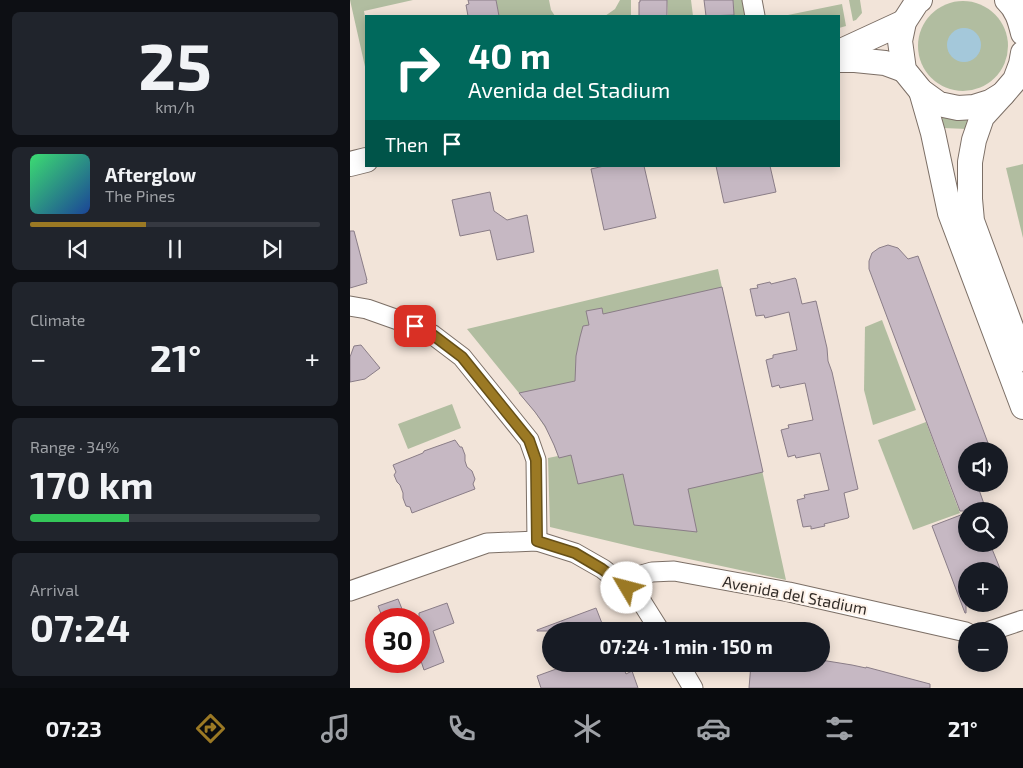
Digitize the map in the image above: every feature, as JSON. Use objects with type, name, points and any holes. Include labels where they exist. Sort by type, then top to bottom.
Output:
[{"type":"main road","points":[[920,0],[904,22],[900,41],[904,70],[920,91],[939,104],[958,108],[974,107],[990,102],[1002,94]]},
{"type":"main road","points":[[1014,2],[1023,33]]},
{"type":"main road","points":[[840,52],[904,22]]},
{"type":"main road","points":[[840,60],[885,63],[904,70]]},
{"type":"main road","points":[[1022,60],[1015,80],[982,117],[970,162],[970,199],[972,221],[1023,359]]},
{"type":"main road","points":[[920,91],[933,134],[950,213],[1023,407]]},
{"type":"main road","points":[[350,164],[365,160]]},
{"type":"street","points":[[752,0],[756,15]]},
{"type":"street","points":[[350,306],[367,309],[415,326],[433,335],[462,357],[529,440],[536,460],[537,541]]},
{"type":"street","points":[[350,591],[487,543],[537,541],[575,553],[602,569],[627,588],[643,604],[654,622]]},
{"type":"street","name":"Avenida del Stadium","points":[[627,588],[638,576],[652,572],[674,570],[789,592],[958,630]]},
{"type":"street","points":[[1008,625],[1023,620]]},
{"type":"street","points":[[684,672],[693,688]]},
{"type":"green space","points":[[350,0],[413,0],[364,11],[365,67]]},
{"type":"green space","points":[[496,0],[549,0],[554,15],[499,15]]},
{"type":"green space","points":[[620,0],[631,0],[631,15],[606,15],[615,9]]},
{"type":"green space","points":[[667,0],[691,0],[693,15],[668,15]]},
{"type":"green space","points":[[733,0],[743,0],[746,15],[734,15]]},
{"type":"green space","points":[[849,0],[860,0],[862,13],[853,21]]},
{"type":"green space","points":[[963,1],[980,5],[995,14],[1004,29],[1008,46],[1004,63],[995,78],[980,87],[963,91],[946,87],[931,78],[922,63],[918,46],[922,29],[931,14],[946,5]]},
{"type":"green space","points":[[842,4],[846,26],[840,28],[840,15],[788,15]]},
{"type":"green space","points":[[942,117],[969,120],[967,129],[943,128]]},
{"type":"green space","points":[[1023,164],[1023,238],[1006,168]]},
{"type":"green space","points":[[718,269],[786,580],[550,527],[548,458],[558,456],[550,435],[535,412],[467,329]]},
{"type":"green space","points":[[882,320],[916,410],[873,425],[864,390],[865,327]]},
{"type":"green space","points":[[452,404],[461,428],[408,449],[398,424]]},
{"type":"green space","points":[[926,422],[958,508],[958,514],[913,530],[878,440]]},
{"type":"water","points":[[964,28],[971,29],[976,33],[980,38],[980,52],[976,57],[971,61],[964,62],[957,61],[952,57],[948,52],[947,45],[948,38],[952,33],[957,29]]},
{"type":"building","points":[[468,0],[496,0],[499,15],[468,15],[466,5],[469,4]]},
{"type":"building","points":[[640,0],[667,0],[667,15],[639,15]]},
{"type":"building","points":[[704,0],[733,0],[734,15],[706,15]]},
{"type":"building","points":[[600,167],[644,167],[656,218],[604,230],[591,169]]},
{"type":"building","points":[[716,167],[770,167],[776,192],[724,203]]},
{"type":"building","points":[[490,192],[494,211],[507,220],[527,215],[534,252],[497,260],[490,230],[460,236],[452,200]]},
{"type":"building","points":[[350,231],[354,231],[367,283],[350,288]]},
{"type":"building","points":[[888,245],[898,248],[908,259],[918,256],[988,442],[958,442],[958,492],[980,492],[983,502],[958,502],[958,506],[869,269],[872,253]]},
{"type":"building","points":[[795,278],[802,304],[816,301],[858,489],[844,493],[848,518],[811,529],[811,526],[803,527],[797,500],[805,498],[804,495],[829,490],[820,453],[796,458],[795,455],[788,457],[781,430],[789,428],[788,425],[813,420],[805,383],[780,388],[779,385],[772,387],[766,360],[773,358],[773,355],[797,350],[789,312],[765,318],[764,315],[756,316],[750,289],[758,288],[757,285],[770,282],[771,284]]},
{"type":"building","points":[[722,287],[763,472],[688,489],[697,532],[634,525],[623,474],[578,484],[571,455],[559,458],[545,426],[519,393],[575,381],[576,356],[580,337],[583,326],[589,325],[586,311],[602,308],[603,314]]},
{"type":"building","points":[[361,345],[380,368],[365,379],[350,382],[350,357],[354,346]]},
{"type":"building","points":[[455,440],[462,447],[467,467],[472,471],[475,479],[473,484],[475,489],[412,513],[410,507],[406,506],[400,485],[394,475],[396,472],[393,465]]},
{"type":"building","points":[[958,516],[958,552],[993,552],[997,562],[958,562],[958,595],[932,526]]},
{"type":"building","points":[[398,599],[402,608],[379,608],[378,606]]},
{"type":"building","points":[[447,603],[454,623],[433,631],[444,662],[430,668],[430,609]]},
{"type":"building","points":[[596,608],[601,622],[558,622]]},
{"type":"building","points":[[830,661],[866,667],[930,684],[930,688],[749,688],[750,672],[830,672]]},
{"type":"building","points":[[548,672],[625,672],[626,674],[632,672],[638,688],[541,688],[537,676]]},
{"type":"route","points":[[415,326],[433,335],[462,357],[529,440],[536,460],[537,541],[575,553],[602,569],[627,588]]}]
